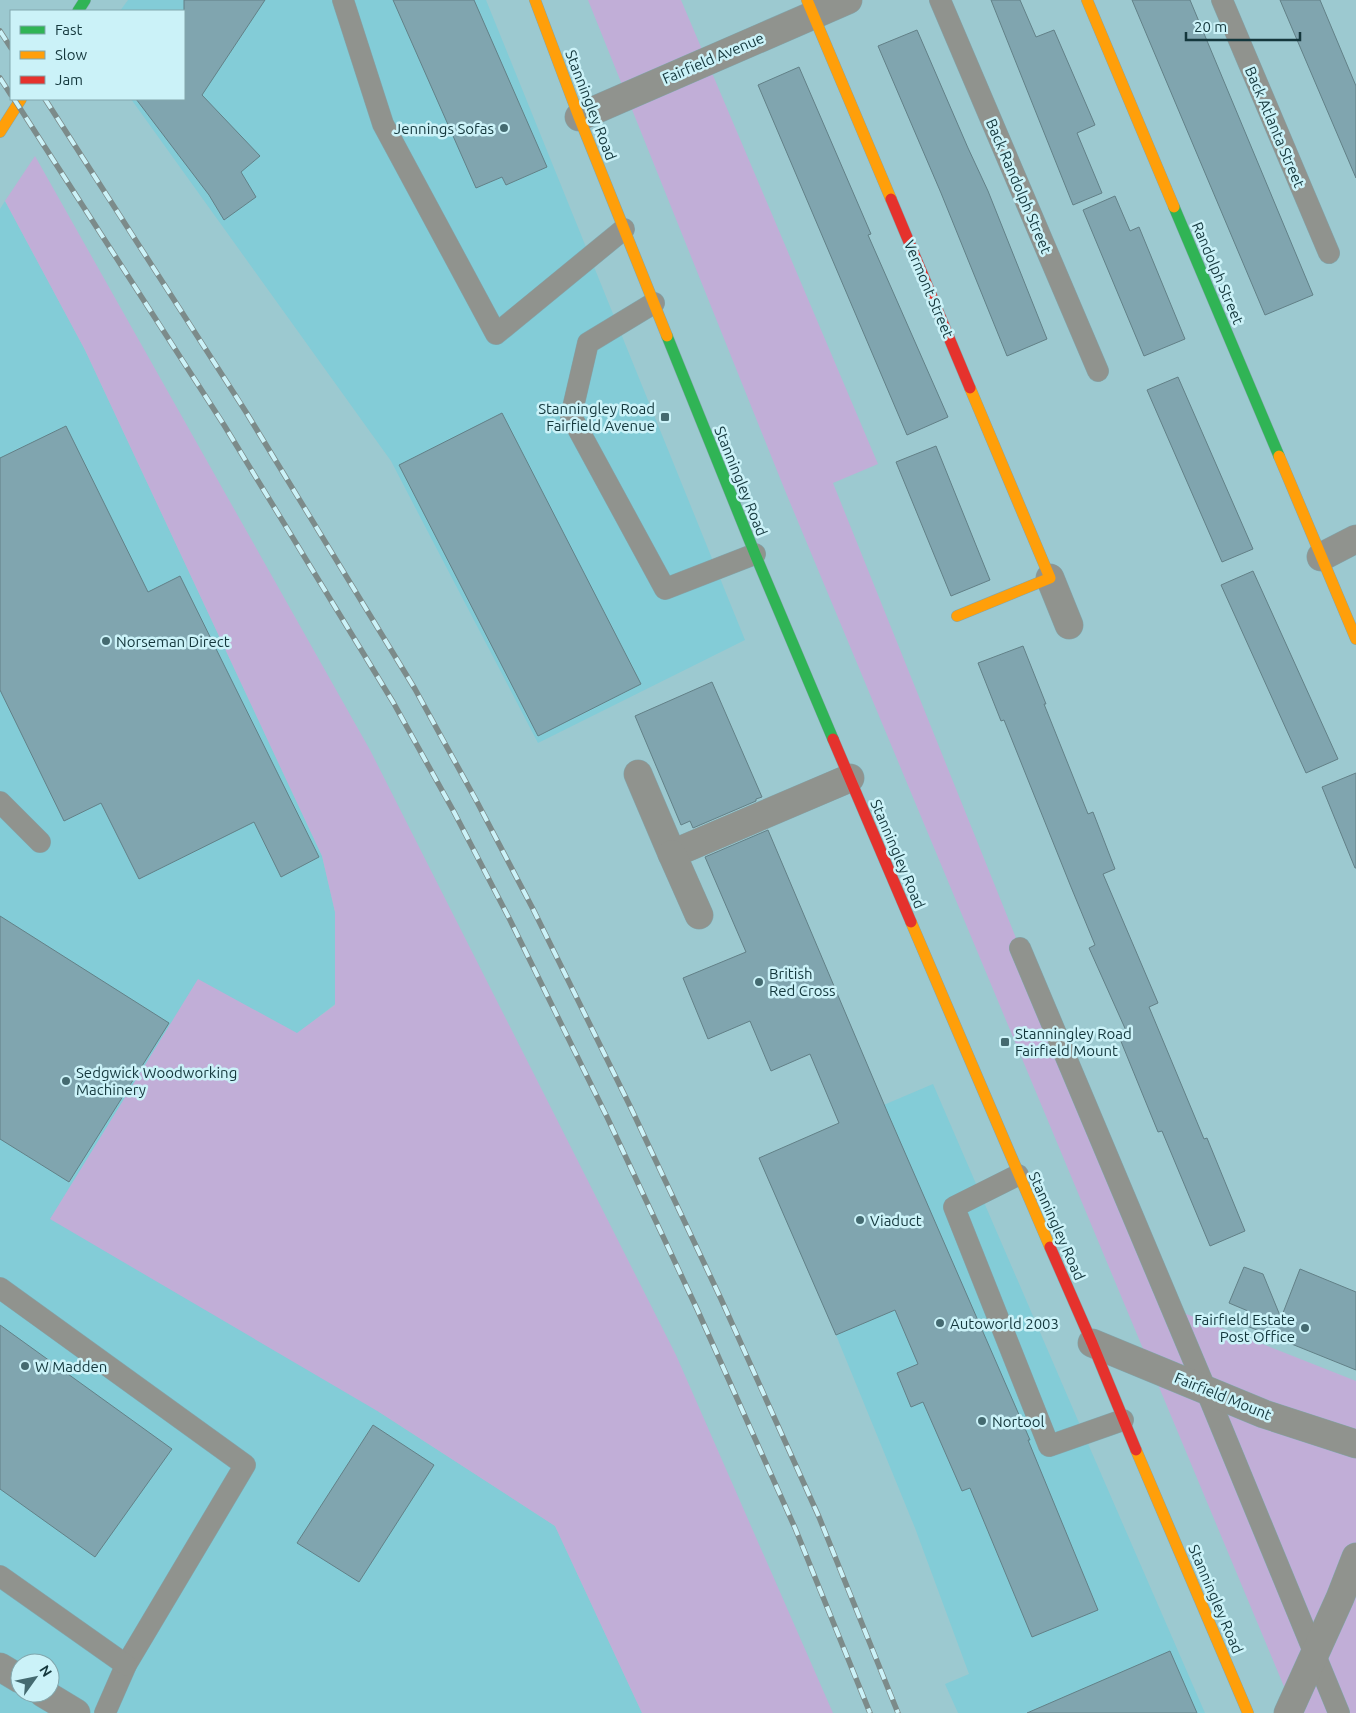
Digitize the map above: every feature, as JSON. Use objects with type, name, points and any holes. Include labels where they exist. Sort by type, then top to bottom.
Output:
[{"type":"street","name":"Stanningley Road","points":[[535,0],[579,117],[755,554],[1248,1713]]},
{"type":"street","name":"Fairfield Avenue","points":[[579,117],[810,7],[848,0]]},
{"type":"street","name":"Randolph Street","points":[[1087,0],[1356,639]]},
{"type":"street","name":"Vermont Street","points":[[810,7],[1069,625]]},
{"type":"street","points":[[0,132],[20,100]]},
{"type":"street","points":[[1321,557],[1356,539]]},
{"type":"street","points":[[957,616],[1050,578]]},
{"type":"street","points":[[638,774],[698,915]]},
{"type":"street","points":[[672,854],[850,778]]},
{"type":"street","name":"Fairfield Mount","points":[[1092,1343],[1264,1414],[1356,1444]]},
{"type":"street","points":[[1288,1713],[1340,1598],[1356,1557]]},
{"type":"street","points":[[60,1703],[76,1713]]},
{"type":"lane","points":[[344,0],[382,124],[496,334],[624,230]]},
{"type":"lane","name":"Back Randolph Street","points":[[940,0],[1098,371]]},
{"type":"lane","name":"Back Atlanta Street","points":[[1222,0],[1329,253]]},
{"type":"lane","points":[[654,303],[588,343],[571,416],[665,589],[755,554]]},
{"type":"lane","points":[[0,802],[40,842]]},
{"type":"lane","points":[[1020,948],[1206,1390],[1338,1713]]},
{"type":"lane","points":[[1018,1176],[954,1207],[1049,1446],[1123,1420]]},
{"type":"lane","points":[[0,1288],[245,1465],[126,1665],[105,1713]]},
{"type":"lane","points":[[0,1576],[126,1665]]},
{"type":"shaded area","points":[[128,0],[486,0],[745,640],[538,743],[391,461],[132,100],[185,100],[185,10],[121,10]]},
{"type":"shaded area","points":[[588,0],[681,0],[878,464],[833,483],[1020,948],[1171,1308],[1356,1381],[1356,1713],[1295,1713],[786,493]]},
{"type":"shaded area","points":[[35,156],[370,750],[676,1355],[833,1713],[642,1713],[555,1526],[379,1412],[50,1219],[198,979],[297,1033],[335,1005],[335,912],[322,856],[85,350],[5,201]]},
{"type":"shaded area","points":[[5,201],[85,350],[322,856],[335,912],[335,1004],[298,1033],[379,1412],[555,1526],[642,1713],[0,1713],[0,209]]},
{"type":"shaded area","points":[[933,1084],[1205,1713],[958,1713],[945,1684],[969,1674],[915,1528],[836,1335],[759,1158]]},
{"type":"building","points":[[184,0],[265,0],[202,95],[260,156],[241,172],[256,197],[224,220],[209,195],[137,100],[185,100]]},
{"type":"building","points":[[393,0],[474,0],[547,167],[506,185],[502,177],[476,188]]},
{"type":"building","points":[[991,0],[1020,0],[1036,37],[1054,30],[1095,125],[1077,133],[1102,193],[1073,205]]},
{"type":"building","points":[[1132,0],[1190,0],[1313,295],[1265,315]]},
{"type":"building","points":[[1280,0],[1320,0],[1356,86],[1356,178]]},
{"type":"building","points":[[917,30],[988,191],[1047,339],[1007,356],[941,193],[878,46]]},
{"type":"building","points":[[799,67],[871,234],[868,235],[948,417],[907,435],[758,85]]},
{"type":"building","points":[[1115,196],[1130,231],[1139,227],[1185,339],[1144,356],[1083,210]]},
{"type":"building","points":[[1178,377],[1253,549],[1222,562],[1147,390]]},
{"type":"building","points":[[502,413],[641,684],[538,736],[399,465]]},
{"type":"building","name":"Norseman Direct","points":[[66,426],[148,592],[180,576],[319,857],[281,877],[254,822],[139,879],[101,803],[64,821],[0,690],[0,458]]},
{"type":"building","points":[[936,446],[990,580],[951,596],[896,462]]},
{"type":"building","points":[[1253,571],[1338,759],[1306,773],[1221,585]]},
{"type":"building","points":[[1023,646],[1088,814],[1093,812],[1115,869],[1103,874],[1158,1003],[1149,1007],[1204,1139],[1207,1138],[1245,1231],[1210,1246],[1162,1131],[1158,1132],[1120,1039],[1128,1035],[1089,948],[1095,945],[1004,720],[1001,721],[978,663]]},
{"type":"building","points":[[712,682],[762,797],[693,828],[690,821],[681,825],[635,716]]},
{"type":"building","points":[[1356,773],[1356,868],[1355,868],[1322,787]]},
{"type":"building","points":[[768,830],[889,1116],[1030,1440],[1028,1440],[1098,1610],[1032,1637],[970,1488],[962,1491],[923,1402],[911,1407],[897,1373],[918,1364],[895,1310],[836,1335],[759,1158],[839,1123],[810,1054],[771,1071],[750,1021],[708,1039],[683,978],[746,952],[705,857]]},
{"type":"building","name":"Sedgwick Woodworking Machinery","points":[[0,916],[169,1023],[69,1182],[0,1139]]},
{"type":"building","points":[[1244,1267],[1263,1274],[1281,1318],[1300,1269],[1356,1292],[1356,1370],[1242,1324],[1248,1311],[1229,1303]]},
{"type":"building","points":[[0,1325],[172,1449],[95,1557],[0,1489]]},
{"type":"building","points":[[373,1425],[434,1465],[359,1582],[297,1543]]},
{"type":"building","points":[[1170,1651],[1197,1713],[1027,1713]]},
{"type":"railway","points":[[0,31],[10,46]]},
{"type":"railway","points":[[0,78],[10,93]]},
{"type":"railway","points":[[15,100],[224,425],[393,702],[454,812],[510,920],[607,1117],[697,1309],[795,1528],[870,1713]]},
{"type":"railway","points":[[46,100],[246,412],[415,689],[476,800],[533,909],[630,1106],[721,1299],[819,1517],[898,1713]]},
{"type":"traffic: fast","points":[[79,10],[85,0]]},
{"type":"traffic: fast","points":[[1174,207],[1279,456]]},
{"type":"traffic: fast","points":[[667,336],[755,554],[833,739]]},
{"type":"traffic: slow","points":[[535,0],[579,117],[667,336]]},
{"type":"traffic: slow","points":[[807,0],[891,199]]},
{"type":"traffic: slow","points":[[1087,0],[1174,207]]},
{"type":"traffic: slow","points":[[0,132],[20,100]]},
{"type":"traffic: slow","points":[[957,616],[1050,578],[970,388]]},
{"type":"traffic: slow","points":[[1279,456],[1356,639]]},
{"type":"traffic: slow","points":[[911,922],[1050,1247]]},
{"type":"traffic: slow","points":[[1136,1450],[1248,1713]]},
{"type":"traffic: jam","points":[[891,199],[970,388]]},
{"type":"traffic: jam","points":[[833,739],[911,922]]},
{"type":"traffic: jam","points":[[1050,1247],[1136,1450]]},
{"type":"place","name":"Jennings Sofas","points":[[504,128]]},
{"type":"place","name":"Stanningley Road Fairfield Avenue","points":[[665,417]]},
{"type":"place","name":"Norseman Direct","points":[[106,641]]},
{"type":"place","name":"British Red Cross","points":[[759,982]]},
{"type":"place","name":"Stanningley Road Fairfield Mount","points":[[1005,1042]]},
{"type":"place","name":"Sedgwick Woodworking Machinery","points":[[66,1081]]},
{"type":"place","name":"Viaduct","points":[[860,1220]]},
{"type":"place","name":"Autoworld 2003","points":[[940,1323]]},
{"type":"place","name":"Fairfield Estate Post Office","points":[[1305,1328]]},
{"type":"place","name":"W Madden","points":[[25,1366]]},
{"type":"place","name":"Nortool","points":[[982,1421]]}]
